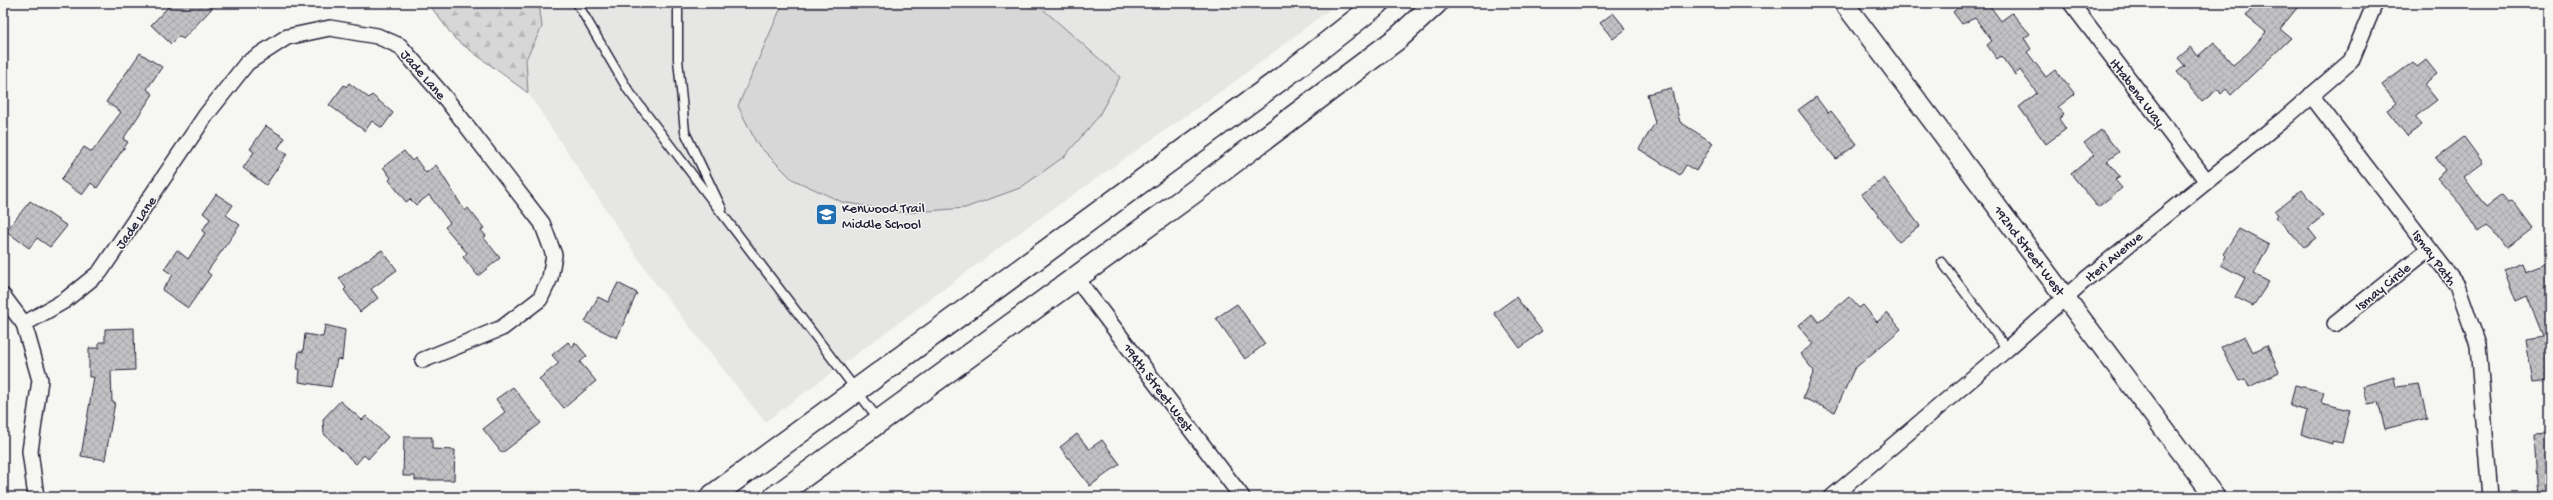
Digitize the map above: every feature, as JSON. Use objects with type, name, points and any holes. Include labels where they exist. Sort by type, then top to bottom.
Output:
[{"type":"main road","points":[[712,497],[1289,73],[1378,3]]},
{"type":"main road","points":[[775,497],[1076,278],[1398,38],[1436,3]]},
{"type":"street","name":"192nd Street West","points":[[1844,3],[2215,497]]},
{"type":"street","name":"Ittabena Way","points":[[2070,3],[2206,180]]},
{"type":"street","name":"Iteri Avenue","points":[[1832,497],[2007,350],[2066,297],[2351,61],[2374,3]]},
{"type":"street","name":"Jade Lane","points":[[24,324],[64,301],[100,272],[206,115],[247,63],[287,37],[330,28],[377,36],[400,46],[446,99],[542,223],[554,255],[550,278],[540,299],[502,328],[423,360]]},
{"type":"street","name":"Ismay Path","points":[[2311,95],[2457,285],[2478,345],[2490,497]]},
{"type":"street","name":"Ismay Circle","points":[[2335,324],[2429,249]]},
{"type":"street","name":"194th Street West","points":[[1076,278],[1242,497]]},
{"type":"street","points":[[3,296],[24,324],[40,380],[30,451],[36,497]]},
{"type":"lane","points":[[577,3],[628,90],[879,421]]},
{"type":"lane","points":[[678,3],[678,59],[685,132],[730,226]]},
{"type":"lane","points":[[1942,262],[2007,350]]},
{"type":"shaded area","name":"Kenwood Trail Middle School","points":[[539,3],[1338,3],[1237,80],[1030,225],[765,422],[652,279],[528,93],[526,59],[542,27]]},
{"type":"green space","points":[[428,3],[539,3],[542,27],[526,59],[528,93],[455,39]]},
{"type":"green space","points":[[783,3],[1036,3],[1120,77],[1098,117],[1065,156],[1020,188],[965,208],[904,213],[842,202],[792,179],[757,144],[738,106]]},
{"type":"building","points":[[172,3],[217,3],[183,39],[179,36],[171,44],[151,25]]},
{"type":"building","points":[[1963,3],[1995,3],[1990,6],[2001,21],[2012,13],[2030,34],[2024,38],[2031,49],[2027,52],[2046,77],[2055,70],[2075,94],[2058,107],[2064,114],[2059,119],[2066,129],[2046,144],[2019,107],[2037,93],[2020,70],[2015,75],[2001,56],[1997,59],[1987,45],[1992,41],[1975,18],[1962,24],[1953,12]]},
{"type":"building","points":[[2256,3],[2301,3],[2280,29],[2291,38],[2231,95],[2226,89],[2221,94],[2218,89],[2202,102],[2177,72],[2185,66],[2178,58],[2191,47],[2198,56],[2214,42],[2233,65],[2249,52],[2266,32],[2246,16]]},
{"type":"building","points":[[1613,13],[1626,29],[1613,39],[1600,23]]},
{"type":"building","points":[[140,53],[162,67],[147,89],[153,94],[123,139],[128,142],[97,188],[91,183],[82,195],[61,180],[84,147],[92,152],[121,112],[106,102]]},
{"type":"building","points":[[2426,60],[2437,74],[2424,84],[2437,100],[2415,117],[2422,125],[2407,136],[2387,110],[2396,103],[2382,85],[2413,62],[2417,67]]},
{"type":"building","points":[[349,83],[369,98],[372,95],[393,113],[382,128],[372,121],[365,131],[329,105],[344,85],[346,87]]},
{"type":"building","points":[[1671,88],[1680,122],[1713,143],[1696,171],[1686,165],[1680,175],[1639,149],[1655,123],[1647,94]]},
{"type":"building","points":[[1816,97],[1828,113],[1831,111],[1857,144],[1836,159],[1798,110]]},
{"type":"building","points":[[266,126],[285,138],[278,148],[287,154],[266,185],[243,168],[254,152],[250,149]]},
{"type":"building","points":[[2101,130],[2119,152],[2107,161],[2120,177],[2115,180],[2122,188],[2098,207],[2071,174],[2094,155],[2084,143]]},
{"type":"building","points":[[2464,137],[2483,163],[2464,177],[2486,207],[2502,195],[2508,202],[2512,200],[2533,228],[2507,248],[2498,236],[2486,226],[2478,232],[2461,205],[2437,178],[2445,170],[2436,158]]},
{"type":"building","points":[[404,151],[412,161],[415,158],[426,173],[436,165],[465,211],[468,208],[484,228],[481,230],[486,236],[484,238],[500,258],[478,276],[463,257],[467,253],[445,227],[450,223],[429,195],[416,205],[410,199],[406,202],[389,180],[391,178],[383,167]]},
{"type":"building","points":[[1884,178],[1920,226],[1899,242],[1862,194]]},
{"type":"building","points":[[2302,190],[2323,216],[2308,228],[2316,238],[2304,247],[2276,217],[2278,215],[2275,211]]},
{"type":"building","points":[[216,194],[233,205],[226,215],[240,225],[207,272],[211,275],[188,308],[162,290],[173,275],[164,269],[177,250],[188,259],[205,233],[202,231],[210,219],[203,213]]},
{"type":"building","points":[[30,201],[67,226],[50,247],[37,238],[29,248],[6,231]]},
{"type":"building","points":[[2239,229],[2269,245],[2254,274],[2269,282],[2253,306],[2235,297],[2245,278],[2221,265],[2226,256],[2223,254]]},
{"type":"building","points":[[382,250],[397,270],[371,289],[378,298],[360,312],[344,290],[346,288],[339,278]]},
{"type":"building","points":[[2550,262],[2550,381],[2533,383],[2526,339],[2543,336],[2527,296],[2516,301],[2504,270],[2522,263],[2525,272]]},
{"type":"building","points":[[618,283],[637,293],[617,338],[585,322],[598,297],[608,302]]},
{"type":"building","points":[[1516,297],[1542,331],[1520,348],[1494,313]]},
{"type":"building","points":[[1849,297],[1859,308],[1863,305],[1877,322],[1887,313],[1901,329],[1854,369],[1835,412],[1803,398],[1814,371],[1800,354],[1813,344],[1798,326],[1812,314],[1819,322]]},
{"type":"building","points":[[1237,304],[1265,344],[1245,359],[1216,318]]},
{"type":"building","points":[[325,325],[345,330],[342,360],[337,359],[331,387],[299,382],[300,369],[297,369],[299,351],[303,352],[305,334],[323,337]]},
{"type":"building","points":[[134,328],[135,370],[111,371],[112,402],[115,402],[105,460],[81,456],[94,377],[89,377],[89,348],[99,348],[99,342],[105,342],[105,329]]},
{"type":"building","points":[[2245,336],[2253,352],[2267,345],[2279,372],[2249,387],[2245,379],[2239,381],[2221,347]]},
{"type":"building","points":[[568,342],[573,347],[575,342],[587,356],[580,362],[596,381],[564,408],[539,379],[559,363],[552,355]]},
{"type":"building","points":[[2394,377],[2396,387],[2419,384],[2427,418],[2385,429],[2378,402],[2368,404],[2363,386]]},
{"type":"building","points":[[2295,385],[2324,392],[2321,403],[2350,410],[2342,443],[2332,441],[2332,444],[2301,434],[2307,411],[2290,406]]},
{"type":"building","points":[[513,387],[541,423],[502,453],[483,429],[505,412],[496,399]]},
{"type":"building","points":[[340,401],[362,420],[366,416],[388,437],[368,459],[364,455],[356,464],[324,434],[323,419]]},
{"type":"building","points":[[1077,434],[1089,449],[1102,440],[1120,464],[1090,486],[1060,447]]},
{"type":"building","points":[[2550,434],[2550,497],[2537,497],[2533,435]]},
{"type":"building","points":[[404,437],[432,437],[432,449],[455,450],[454,480],[415,480],[415,476],[403,476]]},
{"type":"place","name":"Kenwood Trail Middle School","points":[[826,215]]}]
